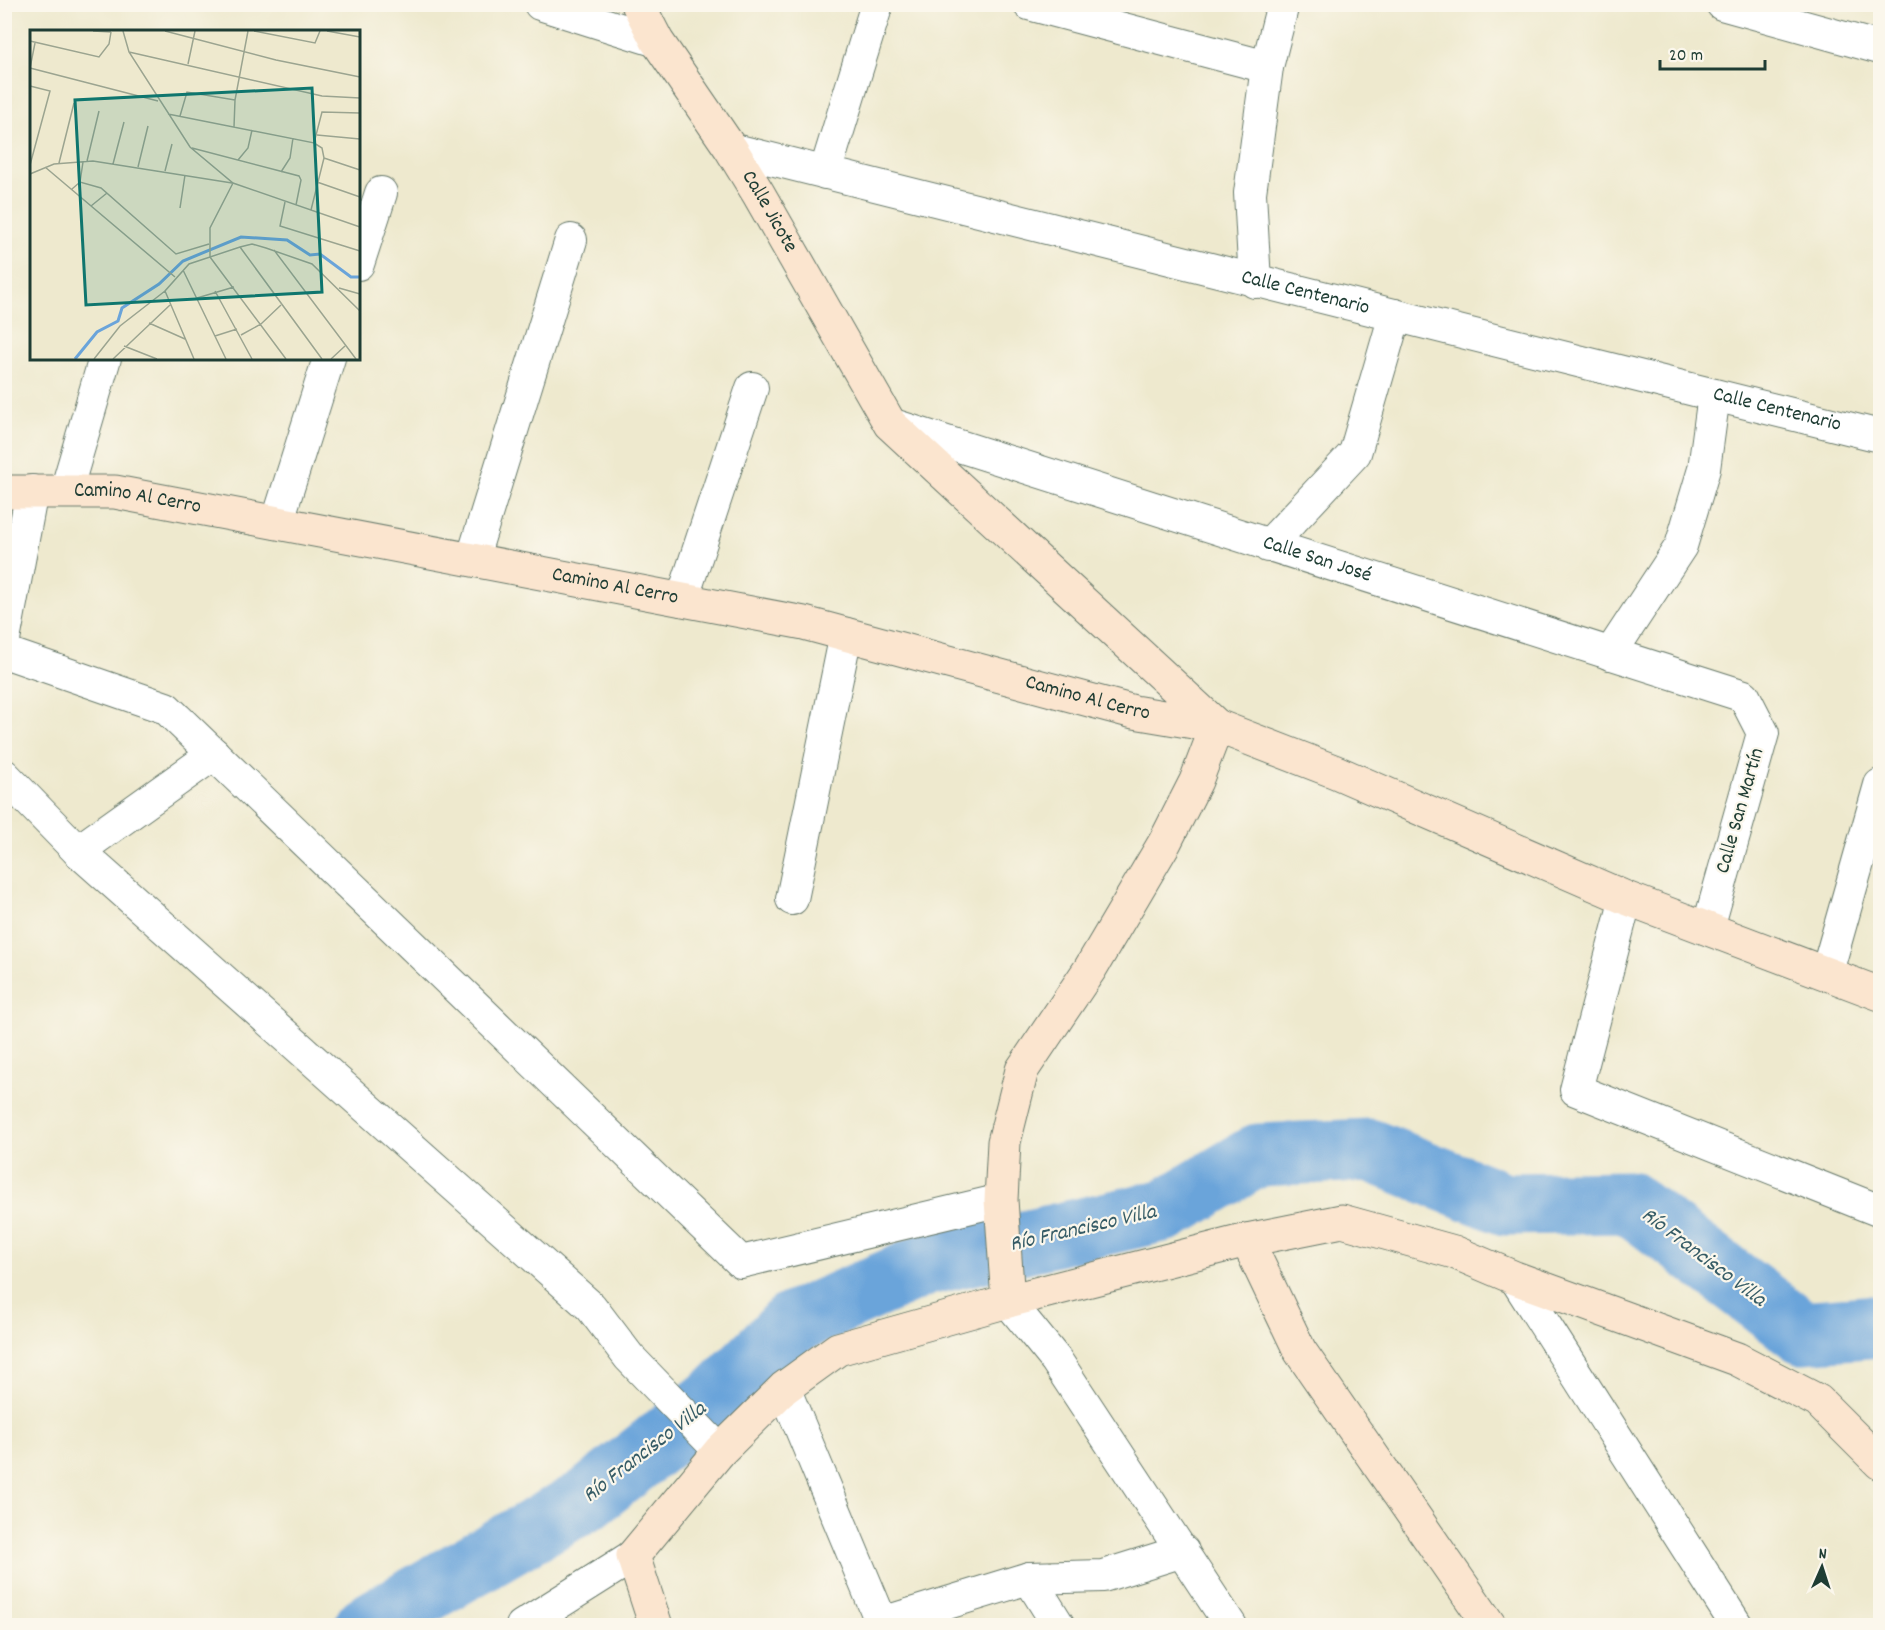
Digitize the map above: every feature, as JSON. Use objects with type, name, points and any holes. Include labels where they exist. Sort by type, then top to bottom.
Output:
[{"type":"main road","name":"Calle Jicote","points":[[638,4],[657,41],[731,149],[890,424],[1217,726]]},
{"type":"main road","name":"Camino Al Cerro","points":[[18,491],[115,492],[804,623],[1134,712],[1217,726]]},
{"type":"main road","points":[[1008,1300],[1000,1200],[1004,1142],[1022,1071],[1089,969],[1165,842],[1196,781],[1217,726],[1336,772],[1626,898],[1881,994]]},
{"type":"main road","points":[[656,1626],[633,1557],[720,1451],[784,1388],[838,1349],[1008,1300],[1247,1240],[1342,1221],[1454,1252],[1515,1278],[1737,1359],[1818,1401],[1881,1463]]},
{"type":"main road","points":[[1247,1240],[1300,1351],[1490,1626]]},
{"type":"street","points":[[540,4],[657,41]]},
{"type":"street","points":[[825,173],[877,4]]},
{"type":"street","points":[[1029,4],[1267,67]]},
{"type":"street","points":[[1255,282],[1250,193],[1267,67],[1283,4]]},
{"type":"street","points":[[1722,4],[1881,48]]},
{"type":"street","name":"Calle Centenario","points":[[731,149],[1255,282],[1881,436]]},
{"type":"street","points":[[360,258],[381,193]]},
{"type":"street","points":[[472,560],[571,240]]},
{"type":"street","points":[[1268,546],[1355,453],[1395,315]]},
{"type":"street","points":[[66,491],[104,360]]},
{"type":"street","points":[[277,523],[328,360]]},
{"type":"street","points":[[682,600],[752,388]]},
{"type":"street","points":[[1610,654],[1681,546],[1704,469],[1714,395]]},
{"type":"street","name":"Calle San José","points":[[890,424],[1744,696]]},
{"type":"street","points":[[4,640],[18,491]]},
{"type":"street","points":[[792,899],[846,634]]},
{"type":"street","points":[[4,652],[166,708],[741,1262],[1000,1200]]},
{"type":"street","name":"Calle San Martín","points":[[1708,928],[1763,733],[1744,696]]},
{"type":"street","points":[[78,851],[214,754]]},
{"type":"street","points":[[4,775],[78,851],[591,1307],[629,1357],[720,1451]]},
{"type":"street","points":[[1827,972],[1881,785]]},
{"type":"street","points":[[1626,898],[1576,1090],[1881,1211]]},
{"type":"street","points":[[1515,1278],[1737,1626]]},
{"type":"street","points":[[1008,1300],[1056,1360],[1231,1626]]},
{"type":"street","points":[[784,1388],[883,1624],[1029,1578],[1103,1576],[1183,1551]]},
{"type":"street","points":[[522,1626],[633,1557]]},
{"type":"street","points":[[1029,1578],[1059,1626]]},
{"type":"waterway","name":"Río Francisco Villa","points":[[366,1626],[588,1499],[720,1394],[791,1324],[927,1264],[1166,1210],[1258,1155],[1369,1150],[1505,1204],[1628,1202],[1802,1332],[1880,1326]]}]
